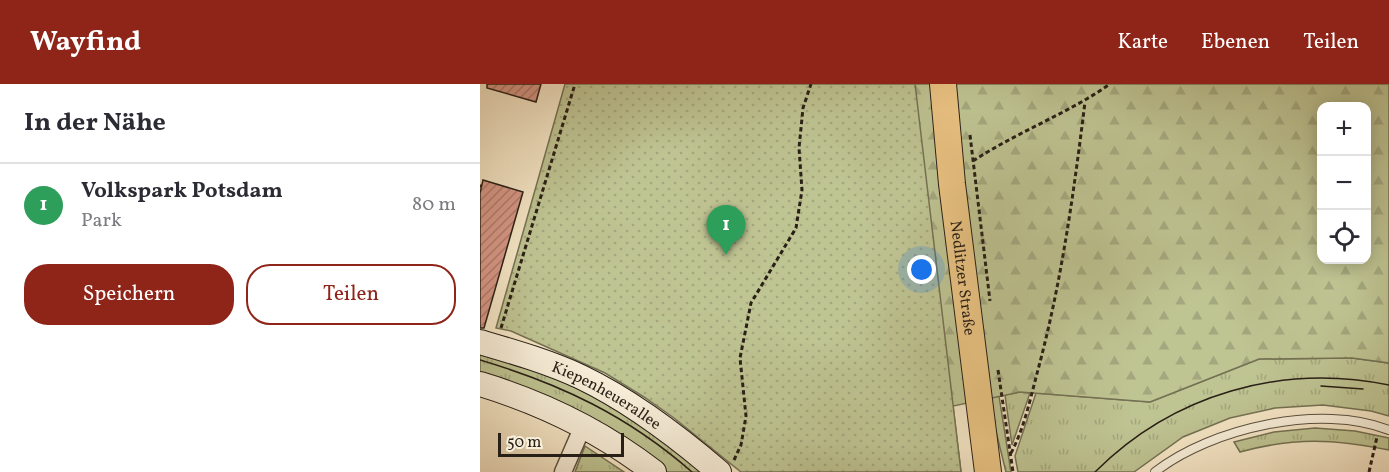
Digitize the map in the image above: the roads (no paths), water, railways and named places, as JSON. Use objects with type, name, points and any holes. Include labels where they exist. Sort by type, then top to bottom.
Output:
[{"type":"main road","name":"Nedlitzer Straße","points":[[943,84],[952,184],[988,472]]},
{"type":"street","name":"Kiepenheuerallee","points":[[488,345],[581,377],[620,399],[725,468]]},
{"type":"street","points":[[480,384],[525,399],[583,426],[654,472]]},
{"type":"street","points":[[562,472],[583,426]]},
{"type":"lane","points":[[1155,472],[1200,446],[1236,431],[1276,423],[1338,420],[1389,430]]},
{"type":"tram line","points":[[480,360],[510,369],[592,404],[643,434],[692,472]]},
{"type":"tram line","points":[[1095,472],[1126,445],[1159,422],[1194,404],[1231,391],[1270,382],[1309,378],[1349,379],[1389,385]]},
{"type":"tram line","points":[[1321,386],[1363,389]]},
{"type":"place","name":"Volkspark Potsdam","points":[[726,255]]}]
